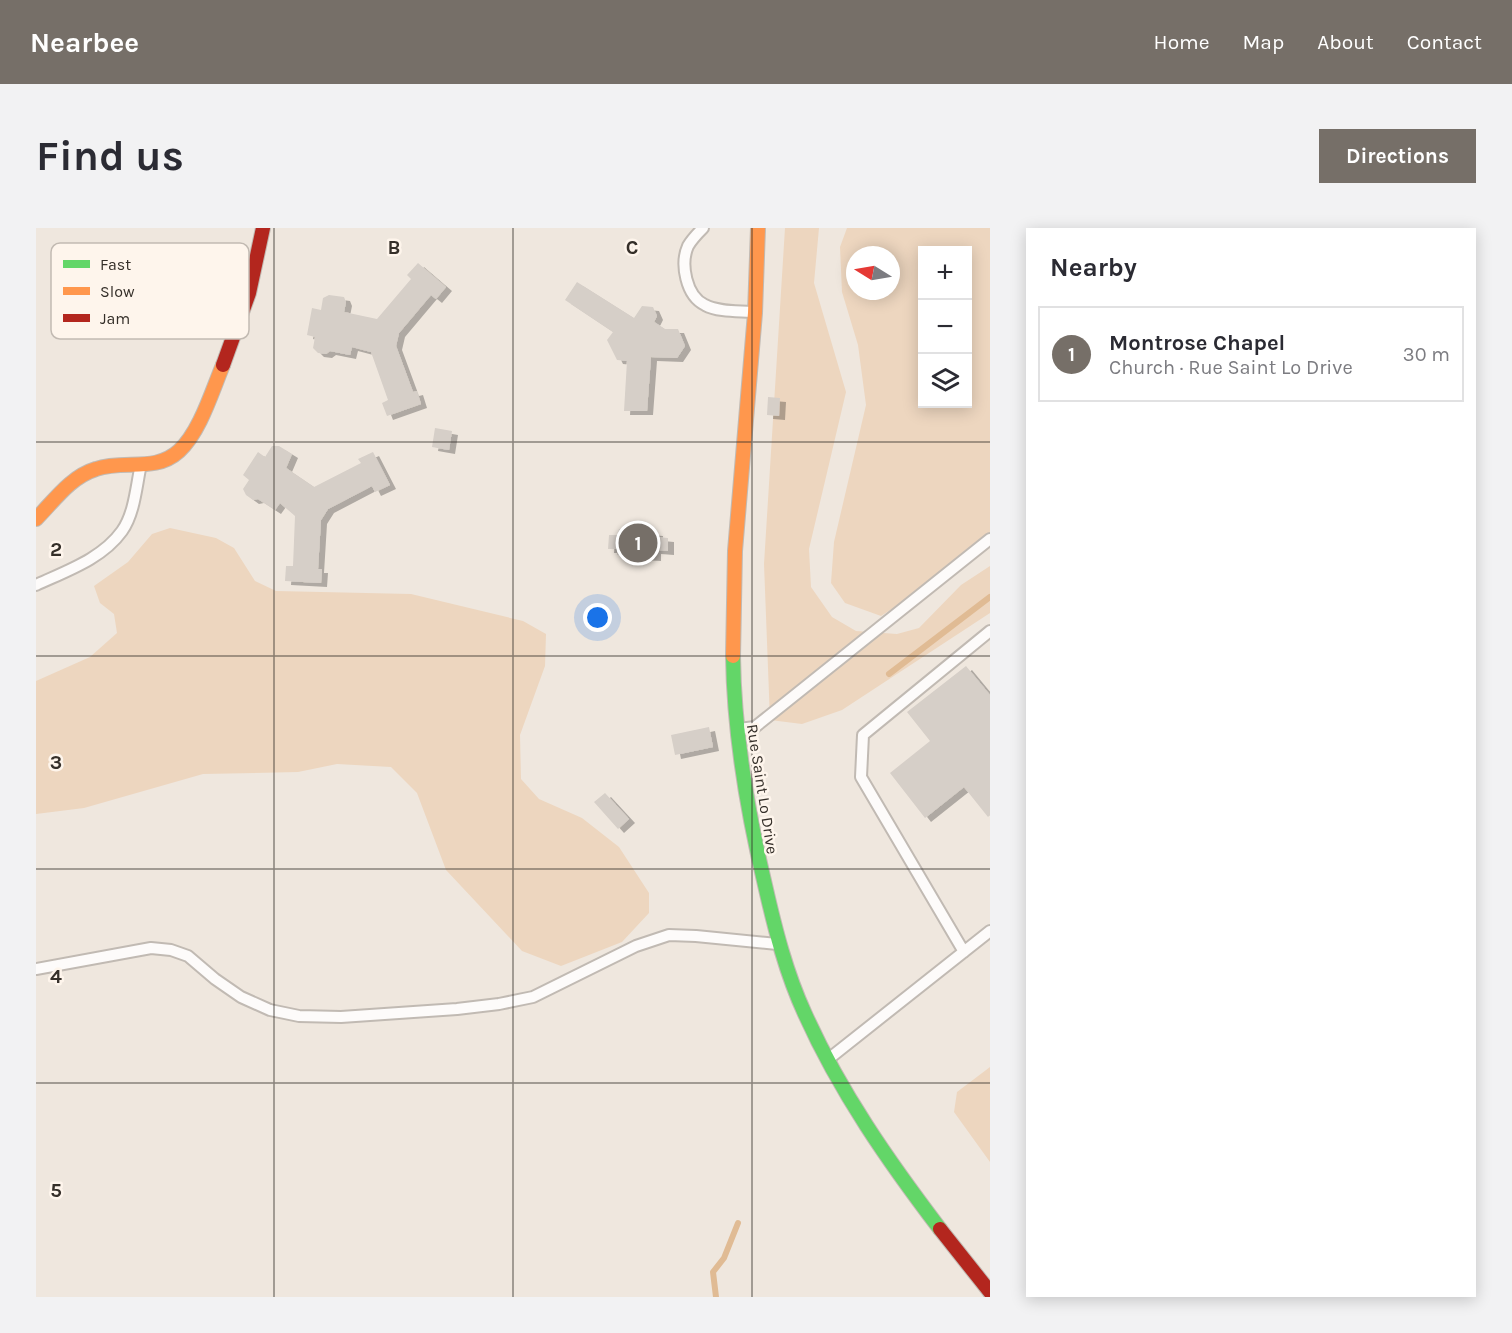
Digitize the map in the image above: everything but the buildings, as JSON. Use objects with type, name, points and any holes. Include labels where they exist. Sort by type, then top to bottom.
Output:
[{"type":"street","points":[[249,293],[263,228]]},
{"type":"street","name":"Rue Saint Lo Drive","points":[[758,228],[755,312],[733,585],[732,644],[740,770],[754,843],[780,944],[793,985],[811,1028],[874,1139],[912,1195],[990,1292]]},
{"type":"street","points":[[36,519],[71,481],[91,470],[108,466],[140,466],[162,462],[176,454],[192,436],[234,339]]},
{"type":"lane","points":[[703,228],[689,244],[686,254],[685,268],[690,289],[705,306],[723,310],[755,312]]},
{"type":"lane","points":[[36,585],[80,564],[104,549],[122,531],[132,508],[140,466]]},
{"type":"lane","points":[[736,729],[755,728],[990,539]]},
{"type":"lane","points":[[964,952],[861,777],[863,735],[990,632]]},
{"type":"lane","points":[[828,1059],[990,931]]},
{"type":"lane","points":[[36,969],[151,948],[171,950],[188,956],[214,980],[241,997],[270,1010],[298,1016],[341,1017],[478,1006],[533,997],[636,945],[669,935],[780,944]]},
{"type":"shaded area","points":[[785,228],[819,228],[814,283],[846,392],[809,549],[811,587],[832,617],[856,631],[897,634],[919,628],[961,585],[990,566],[990,613],[842,710],[802,724],[770,720],[764,564]]},
{"type":"shaded area","points":[[847,228],[990,228],[990,545],[881,616],[845,603],[831,583],[834,542],[866,405],[858,345],[842,292],[840,247]]},
{"type":"shaded area","points":[[170,528],[216,538],[234,548],[255,581],[276,591],[411,594],[523,621],[546,634],[545,666],[520,735],[521,779],[539,799],[582,818],[619,847],[649,893],[649,913],[622,942],[561,966],[522,951],[446,870],[417,793],[391,767],[337,764],[298,772],[203,774],[84,808],[36,814],[36,681],[90,657],[117,633],[114,614],[100,603],[94,586],[128,562],[152,534]]},
{"type":"shaded area","points":[[990,1067],[990,1162],[954,1112],[957,1092]]},
{"type":"waterway","points":[[889,674],[990,597]]},
{"type":"waterway","points":[[716,1297],[713,1272],[724,1258],[738,1223]]},
{"type":"traffic: fast","points":[[733,656],[736,714],[747,800],[758,857],[792,983],[819,1043],[866,1126],[940,1229]]},
{"type":"traffic: slow","points":[[733,656],[735,551],[755,313],[758,228]]},
{"type":"traffic: slow","points":[[36,519],[63,490],[87,473],[107,466],[160,462],[179,451],[199,422],[223,365]]},
{"type":"traffic: jam","points":[[249,293],[263,228]]},
{"type":"traffic: jam","points":[[223,365],[232,339]]},
{"type":"traffic: jam","points":[[940,1229],[990,1292]]},
{"type":"place","name":"Montrose Chapel","points":[[638,543]]}]
